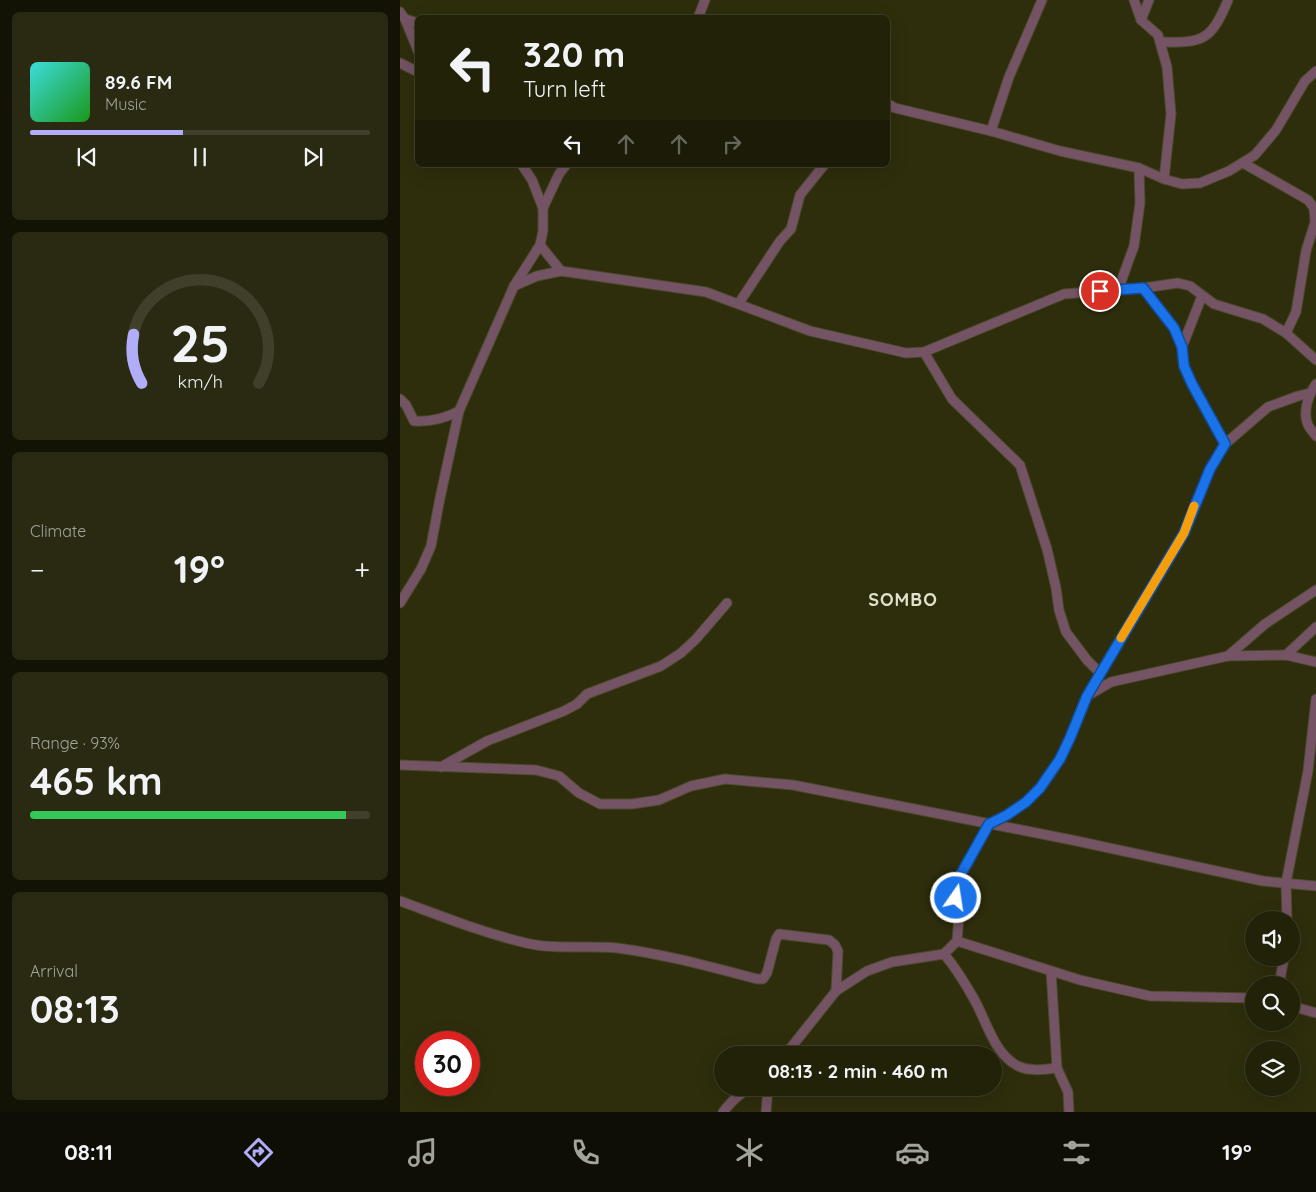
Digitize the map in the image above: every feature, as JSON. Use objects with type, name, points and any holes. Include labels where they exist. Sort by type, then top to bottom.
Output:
[{"type":"street","points":[[699,15],[705,0]]},
{"type":"street","points":[[700,15],[713,0]]},
{"type":"street","points":[[991,131],[1009,76],[1042,0]]},
{"type":"street","points":[[1134,0],[1141,20],[1158,35],[1167,67],[1171,114],[1164,179]]},
{"type":"street","points":[[1141,20],[1149,0]]},
{"type":"street","points":[[1160,42],[1190,42],[1199,40],[1213,31],[1228,0]]},
{"type":"street","points":[[402,16],[415,21]]},
{"type":"street","points":[[402,16],[415,44]]},
{"type":"street","points":[[400,63],[415,70]]},
{"type":"street","points":[[890,105],[894,108],[991,131],[1060,151],[1138,168],[1182,184],[1200,182],[1229,170],[1255,155],[1276,130],[1305,81],[1316,71]]},
{"type":"street","points":[[1242,163],[1308,200],[1314,208],[1315,222],[1306,251],[1296,312],[1286,333]]},
{"type":"street","points":[[400,603],[421,569],[431,546],[459,412],[514,286],[540,245],[543,231],[542,208],[532,180],[523,167]]},
{"type":"street","points":[[542,208],[564,167]]},
{"type":"street","points":[[739,303],[780,241],[791,230],[800,195],[822,167]]},
{"type":"street","points":[[1118,290],[1134,246],[1140,203],[1138,168]]},
{"type":"street","points":[[540,245],[561,271]]},
{"type":"street","points":[[514,286],[537,276],[561,271],[706,292],[810,331],[906,353],[924,352],[1064,294],[1143,288],[1178,283],[1190,286],[1214,304],[1263,319],[1286,333],[1316,360]]},
{"type":"street","points":[[1143,288],[1174,328],[1182,347],[1184,366],[1225,444]]},
{"type":"street","points":[[1182,347],[1202,296]]},
{"type":"street","points":[[924,352],[952,398],[1020,465],[1047,549],[1059,610],[1066,632],[1087,660],[1100,673]]},
{"type":"street","points":[[1316,384],[1310,393],[1306,410],[1307,423],[1316,436]]},
{"type":"street","points":[[792,1046],[836,991],[867,971],[892,962],[944,954],[957,941],[959,923],[956,898],[961,874],[989,824],[1026,802],[1040,788],[1060,759],[1087,696],[1184,533],[1210,469],[1225,444],[1268,407],[1310,393]]},
{"type":"street","points":[[400,399],[406,404],[414,421],[430,422],[459,412]]},
{"type":"street","points":[[1228,656],[1265,624],[1316,590]]},
{"type":"street","points":[[440,767],[486,741],[564,711],[577,704],[587,694],[661,666],[681,653],[696,639],[726,603]]},
{"type":"street","points":[[1286,655],[1316,627]]},
{"type":"street","points":[[1087,696],[1111,682],[1228,656],[1286,655],[1316,662]]},
{"type":"street","points":[[1287,911],[1286,883],[1308,771],[1316,699]]},
{"type":"street","points":[[400,765],[536,770],[559,776],[579,793],[600,804],[632,804],[659,800],[691,786],[724,779],[793,785],[1072,840],[1263,881],[1316,886]]},
{"type":"street","points":[[400,901],[458,922],[527,943],[556,947],[617,948],[685,961],[757,980],[763,979],[767,973],[776,938],[779,934],[829,940],[838,951],[836,991]]},
{"type":"street","points":[[957,941],[1080,980],[1150,996],[1245,998]]},
{"type":"street","points":[[944,954],[956,968],[1006,1058],[1019,1067],[1030,1070],[1057,1068]]},
{"type":"street","points":[[1051,971],[1057,1068],[1068,1092],[1069,1112]]},
{"type":"street","points":[[1300,1008],[1316,1012]]},
{"type":"street","points":[[723,1112],[737,1096]]},
{"type":"street","points":[[766,1112],[767,1096]]},
{"type":"slow traffic","points":[[1121,638],[1160,570],[1184,533],[1194,506]]},
{"type":"district","name":"SOMBO","points":[[903,599]]},
{"type":"route","points":[[956,898],[961,874],[989,824],[1026,802],[1040,788],[1060,759],[1087,696],[1160,570],[1184,533],[1210,469],[1225,444],[1184,366],[1182,347],[1174,328],[1143,288],[1100,291]]}]
